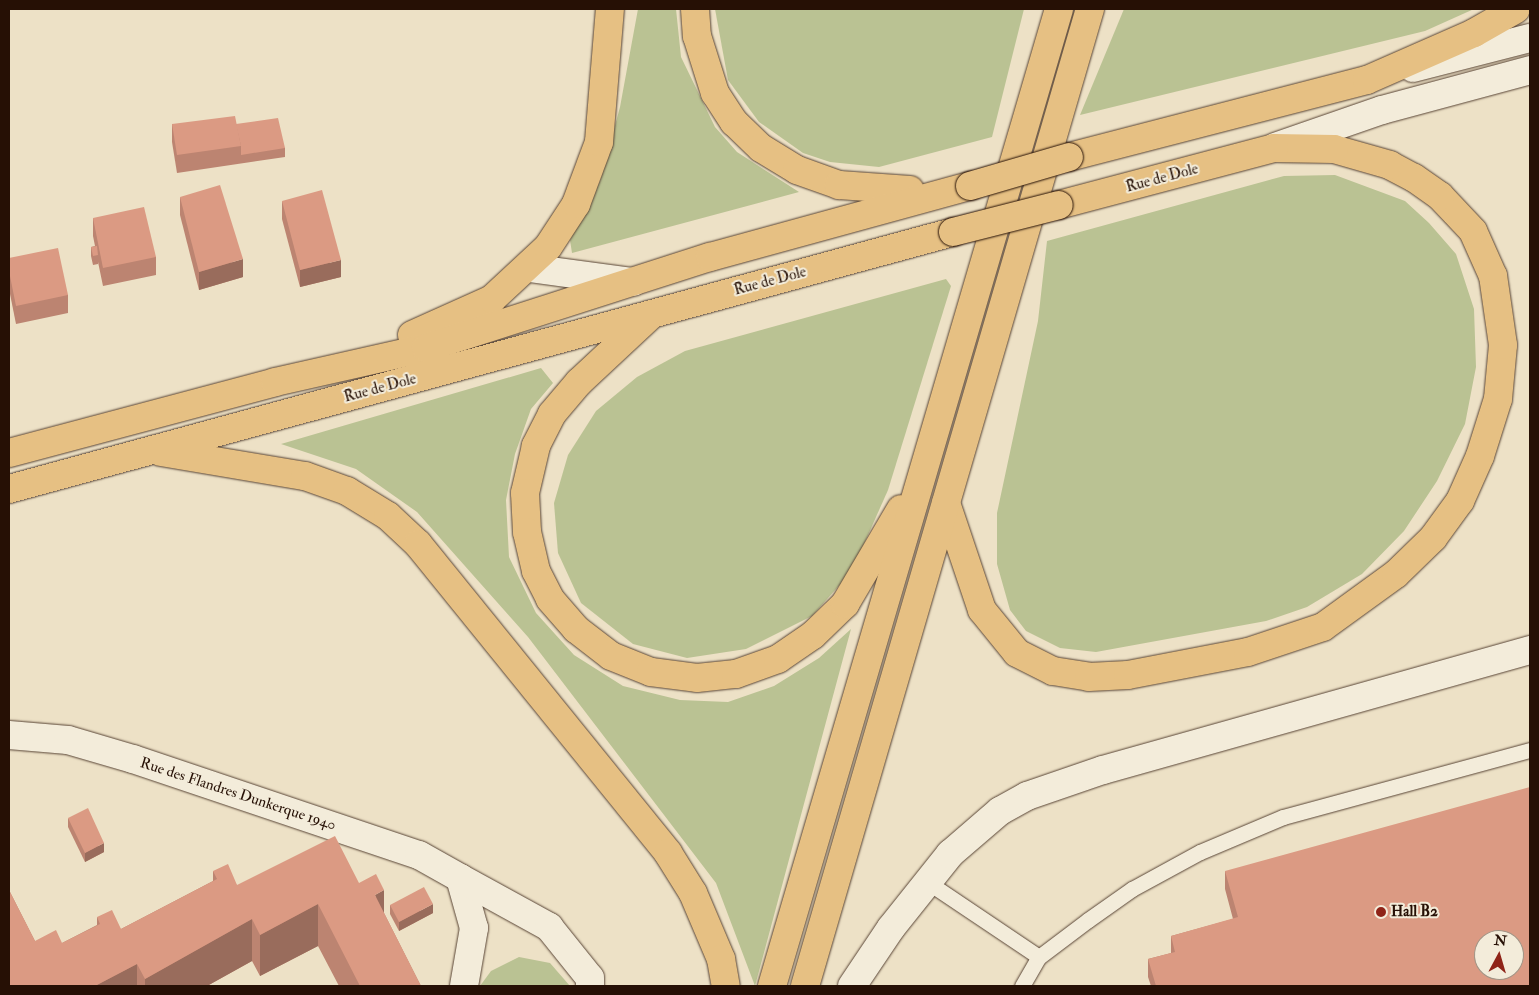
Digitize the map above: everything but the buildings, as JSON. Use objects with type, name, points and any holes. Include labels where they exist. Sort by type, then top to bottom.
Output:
[{"type":"main road","points":[[275,382],[451,321],[492,299],[529,268],[576,204],[593,165],[604,109],[610,9]]},
{"type":"main road","points":[[695,9],[696,36],[715,93],[734,122],[762,148],[797,170],[839,185],[876,191],[960,188]]},
{"type":"main road","points":[[772,986],[1059,9]]},
{"type":"main road","points":[[805,986],[1090,9]]},
{"type":"main road","points":[[1367,80],[1474,33],[1516,9]]},
{"type":"main road","name":"Rue de Dole","points":[[9,453],[275,382],[426,348],[633,282],[1069,157],[1530,38]]},
{"type":"main road","name":"Rue de Dole","points":[[9,489],[953,232],[1274,148],[1382,110],[1530,70]]},
{"type":"main road","points":[[946,503],[982,610],[996,632],[1017,653],[1053,671],[1089,677],[1128,675],[1248,652],[1323,627],[1365,599],[1433,538],[1464,492],[1498,398],[1503,345],[1499,308],[1485,254],[1473,231],[1440,196],[1390,165],[1334,149],[1274,148]]},
{"type":"main road","name":"Rue de Dole","points":[[529,268],[633,282]]},
{"type":"main road","points":[[652,314],[552,414],[536,446],[526,493],[526,532],[536,571],[550,599],[576,629],[611,656],[651,672],[697,678],[736,674],[778,659],[813,635],[845,604],[923,470]]},
{"type":"main road","points":[[152,451],[304,476],[347,491],[388,516],[412,538],[592,754],[668,853],[693,893],[721,959],[726,986]]},
{"type":"main road","points":[[852,986],[926,881],[970,834],[1000,811],[1062,782],[1530,650]]},
{"type":"main road","name":"Rue des Flandres Dunkerque 1940","points":[[9,735],[68,740],[133,759],[419,855],[549,927],[590,978],[590,986]]},
{"type":"main road","points":[[460,878],[474,928],[464,986]]},
{"type":"lane","points":[[1022,986],[1040,957],[1088,920],[1132,889],[1200,852],[1283,817],[1530,750]]},
{"type":"lane","points":[[926,881],[1040,957]]},
{"type":"green space","points":[[638,9],[676,9],[681,57],[715,127],[737,152],[799,192],[572,253],[570,240],[600,181],[620,107]]},
{"type":"green space","points":[[715,9],[1024,9],[992,137],[879,167],[830,162],[803,153],[759,122],[728,80]]},
{"type":"green space","points":[[1124,9],[1474,9],[1425,31],[1080,115]]},
{"type":"green space","points":[[1335,175],[1405,201],[1429,223],[1456,254],[1474,309],[1476,367],[1465,424],[1437,481],[1404,531],[1362,574],[1307,607],[1266,621],[1096,652],[1060,648],[1026,631],[1010,610],[997,564],[997,513],[1038,321],[1047,241],[1284,176]]},
{"type":"green space","points":[[946,279],[951,286],[888,490],[852,571],[812,616],[746,649],[687,658],[633,644],[581,603],[558,553],[554,503],[568,455],[596,411],[637,377],[685,351]]},
{"type":"green space","points":[[541,368],[553,383],[531,409],[515,454],[506,500],[509,557],[536,613],[574,655],[623,686],[680,700],[728,702],[774,686],[819,658],[851,629],[755,986],[716,883],[528,637],[417,512],[356,469],[281,444]]},
{"type":"green space","points":[[519,957],[550,963],[570,986],[480,986],[491,971]]},
{"type":"place","name":"Hall B2","points":[[1381,912]]}]
